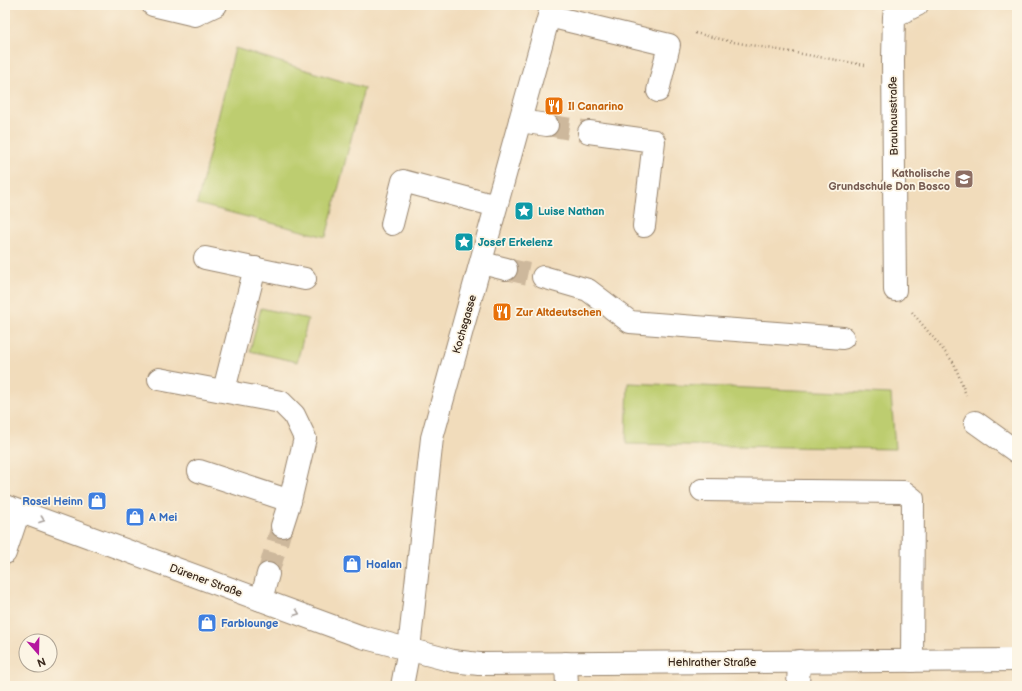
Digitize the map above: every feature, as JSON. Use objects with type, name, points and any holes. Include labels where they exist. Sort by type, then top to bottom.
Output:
[{"type":"street","points":[[153,5],[194,15],[216,5]]},
{"type":"street","name":"Brauhausstraße","points":[[895,290],[894,16],[917,5]]},
{"type":"street","points":[[551,10],[669,45],[658,92]]},
{"type":"street","name":"Kochsgasse","points":[[402,686],[409,649],[432,438],[482,263],[496,206],[551,10]]},
{"type":"street","points":[[520,121],[547,125]]},
{"type":"street","points":[[589,132],[654,141],[644,226]]},
{"type":"street","points":[[392,224],[403,181],[496,206]]},
{"type":"street","points":[[205,258],[305,279]]},
{"type":"street","points":[[482,263],[506,269]]},
{"type":"street","points":[[224,390],[255,268]]},
{"type":"street","points":[[543,277],[588,290],[630,322],[843,338]]},
{"type":"street","points":[[159,379],[224,390],[281,402],[294,415],[304,438],[290,501],[282,526]]},
{"type":"street","points":[[975,422],[1017,452]]},
{"type":"street","points":[[199,471],[290,501]]},
{"type":"street","points":[[702,490],[904,492],[913,499],[912,661]]},
{"type":"street","points":[[5,553],[12,509]]},
{"type":"street","name":"Dürener Straße","points":[[12,509],[362,637],[409,649]]},
{"type":"street","points":[[261,600],[268,574]]},
{"type":"street","name":"Hehlrather Straße","points":[[409,649],[453,661],[478,664],[1017,660]]},
{"type":"street","points":[[798,686],[799,661]]},
{"type":"street","points":[[566,663],[566,686]]},
{"type":"path","points":[[732,42],[868,66],[893,60]]},
{"type":"path","points":[[895,290],[954,363],[975,422]]},
{"type":"green space","points":[[235,48],[364,88],[326,237],[197,204]]},
{"type":"green space","points":[[261,308],[308,319],[297,362],[250,351]]},
{"type":"green space","points":[[628,383],[891,394],[895,449],[626,444]]},
{"type":"tunnel","points":[[547,125],[589,132]]},
{"type":"tunnel","points":[[506,269],[543,277]]},
{"type":"tunnel","points":[[268,574],[282,526]]},
{"type":"place","name":"Il Canarino","points":[[554,106]]},
{"type":"place","name":"Katholische Grundschule Don Bosco","points":[[964,179]]},
{"type":"place","name":"Luise Nathan","points":[[524,211]]},
{"type":"place","name":"Josef Erkelenz","points":[[464,242]]},
{"type":"place","name":"Zur Altdeutschen","points":[[502,312]]},
{"type":"place","name":"Rosel Heinn","points":[[97,501]]},
{"type":"place","name":"A Mei","points":[[135,517]]},
{"type":"place","name":"Hoalan","points":[[352,564]]},
{"type":"place","name":"Farblounge","points":[[207,623]]}]
